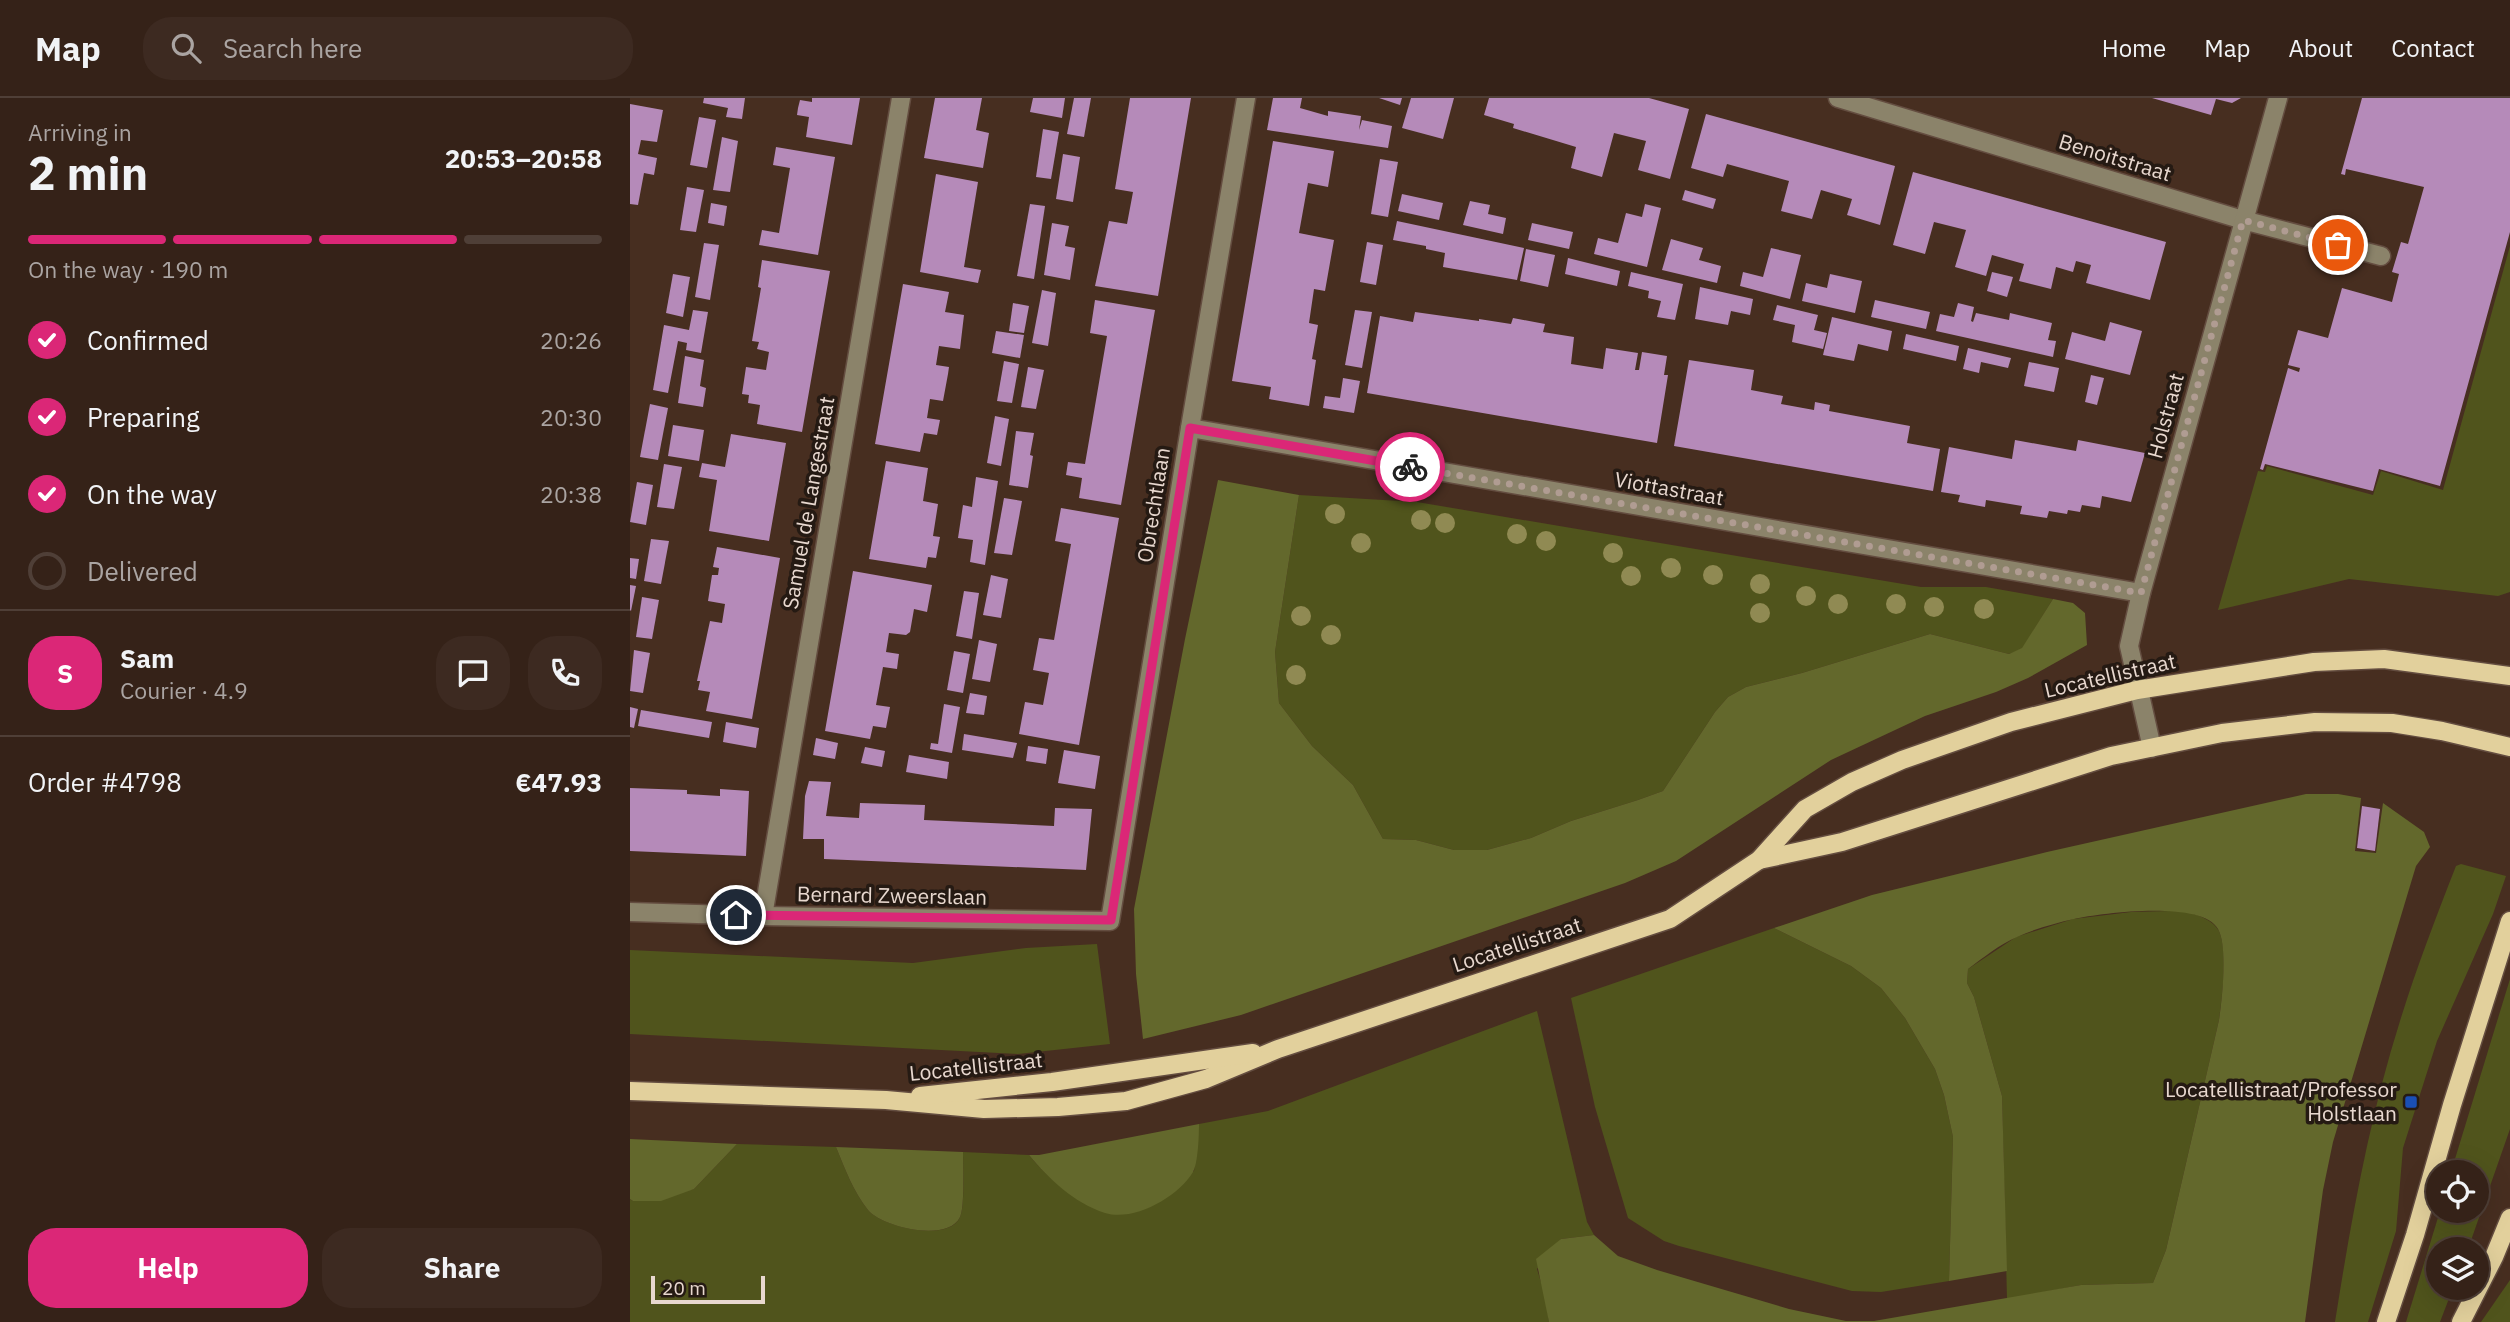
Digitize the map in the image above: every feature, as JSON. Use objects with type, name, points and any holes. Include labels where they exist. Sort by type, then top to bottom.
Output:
[{"type":"main road","name":"Locatellistraat","points":[[630,1091],[886,1100],[984,1109],[1058,1107],[1126,1101],[1206,1079],[1278,1049],[1670,919],[1759,860],[1805,810],[1852,782],[1889,765],[2011,722],[2137,690],[2314,662],[2384,659],[2510,676]]},
{"type":"main road","name":"Locatellistraat","points":[[1759,860],[1842,842],[2111,757],[2222,733],[2315,722],[2392,723],[2442,731],[2510,747]]},
{"type":"main road","points":[[2386,1322],[2510,922]]},
{"type":"main road","name":"Locatellistraat","points":[[886,1100],[1052,1082],[1278,1049]]},
{"type":"main road","points":[[2461,1322],[2494,1257],[2510,1218]]},
{"type":"street","name":"Samuel de Langestraat","points":[[763,916],[901,98]]},
{"type":"street","name":"Obrechtlaan","points":[[1111,920],[1246,98]]},
{"type":"street","name":"Benoitstraat","points":[[1838,98],[2243,220],[2381,256]]},
{"type":"street","name":"Holstraat","points":[[2152,748],[2129,646],[2141,593],[2278,98]]},
{"type":"street","name":"Viottastraat","points":[[1190,428],[2141,593]]},
{"type":"street","name":"Bernard Zweerslaan","points":[[630,912],[1111,920]]},
{"type":"green space","points":[[2510,246],[2510,592],[2498,596],[2349,579],[2218,610],[2258,471],[2265,472],[2267,466],[2373,495],[2381,471],[2443,490]]},
{"type":"green space","points":[[1218,480],[1299,495],[1275,652],[1279,703],[1312,746],[1353,785],[1383,839],[1416,840],[1454,850],[1487,850],[1531,838],[1571,821],[1638,800],[1663,791],[1715,712],[1728,697],[1746,687],[1930,634],[2009,654],[2022,648],[2053,599],[2073,603],[2085,613],[2087,645],[2028,678],[1925,716],[1831,760],[1676,861],[1625,883],[1241,1015],[1143,1039],[1136,974],[1134,909]]},
{"type":"green space","points":[[1299,495],[1417,502],[1921,587],[1986,587],[2053,599],[2022,649],[2009,654],[1930,634],[1746,687],[1728,697],[1715,712],[1663,791],[1571,821],[1531,838],[1487,850],[1454,850],[1416,840],[1383,839],[1353,785],[1312,746],[1279,703],[1275,652]]},
{"type":"green space","points":[[2306,794],[2338,794],[2361,798],[2355,851],[2376,853],[2383,803],[2424,832],[2430,847],[2416,866],[2333,1142],[2323,1190],[2305,1322],[1549,1322],[1536,1259],[1561,1239],[1594,1235],[1618,1256],[1657,1270],[1789,1309],[1846,1321],[1874,1321],[2081,1285],[2153,1283],[2166,1250],[2219,1020],[2224,960],[2218,929],[2208,920],[2193,914],[2173,912],[2128,912],[2074,919],[2011,940],[1968,969],[1967,983],[1974,997],[2002,1096],[2007,1271],[1949,1281],[1953,1137],[1935,1069],[1905,1018],[1881,988],[1851,966],[1774,928],[1872,895],[2047,852]]},
{"type":"green space","points":[[2461,864],[2506,876],[2493,914],[2437,1041],[2403,1148],[2396,1231],[2368,1322],[2335,1322],[2362,1170],[2389,1058],[2426,943],[2456,866]]},
{"type":"green space","points":[[2179,911],[2200,916],[2217,927],[2222,940],[2224,975],[2219,1020],[2166,1250],[2153,1283],[2081,1285],[2007,1299],[2002,1096],[1974,997],[1967,983],[1968,969],[2016,937],[2073,919],[2131,912]]},
{"type":"green space","points":[[1774,928],[1851,966],[1881,988],[1905,1018],[1935,1069],[1953,1137],[1949,1281],[1881,1292],[1852,1291],[1679,1246],[1664,1241],[1628,1218],[1595,1107],[1571,998]]},
{"type":"green space","points":[[1097,944],[1110,1044],[1018,1054],[630,1034],[630,950],[913,963],[1026,948]]},
{"type":"green space","points":[[2510,979],[2510,1129],[2489,1189],[2489,1160],[2455,1160]]},
{"type":"green space","points":[[1537,1011],[1587,1222],[1594,1235],[1561,1239],[1537,1269],[1549,1322],[630,1322],[630,1199],[633,1201],[694,1189],[737,1144],[836,1147],[854,1188],[868,1210],[887,1222],[915,1230],[943,1229],[953,1225],[960,1217],[963,1152],[1029,1155],[1064,1189],[1107,1213],[1194,1171],[1199,1124],[1268,1111]]},
{"type":"green space","points":[[1199,1124],[1196,1162],[1186,1181],[1154,1205],[1129,1214],[1105,1213],[1083,1203],[1045,1173],[1029,1155],[1039,1155]]},
{"type":"green space","points":[[630,1139],[737,1144],[694,1189],[661,1201],[633,1201],[630,1199]]},
{"type":"green space","points":[[836,1147],[963,1152],[960,1217],[953,1225],[929,1231],[900,1227],[875,1216],[858,1195]]},
{"type":"green space","points":[[2436,1223],[2477,1223],[2472,1237],[2432,1237]]},
{"type":"green space","points":[[2426,1257],[2426,1300],[2448,1300],[2440,1322],[2406,1322]]},
{"type":"green space","points":[[2510,1280],[2510,1322],[2481,1322]]},
{"type":"building","points":[[704,98],[745,98],[742,119],[726,117],[728,108],[703,103]]},
{"type":"building","points":[[812,98],[860,98],[852,145],[806,137],[809,117],[797,115],[798,108],[800,100],[812,102]]},
{"type":"building","points":[[935,98],[982,98],[976,130],[989,133],[983,168],[924,158]]},
{"type":"building","points":[[1033,98],[1065,98],[1062,118],[1030,112]]},
{"type":"building","points":[[1074,98],[1091,98],[1084,137],[1067,134]]},
{"type":"building","points":[[1130,98],[1191,98],[1158,296],[1095,286],[1109,221],[1127,224],[1133,192],[1115,189]]},
{"type":"building","points":[[1273,98],[1302,98],[1300,108],[1328,116],[1328,111],[1361,116],[1359,130],[1362,120],[1392,126],[1388,148],[1267,130]]},
{"type":"building","points":[[1379,98],[1402,98],[1400,105]]},
{"type":"building","points":[[1411,98],[1454,98],[1443,139],[1402,128]]},
{"type":"building","points":[[1489,98],[1649,98],[1689,109],[1670,179],[1638,170],[1646,141],[1614,133],[1602,177],[1571,168],[1576,147],[1513,128],[1514,124],[1484,115]]},
{"type":"building","points":[[2152,98],[2241,98],[2232,103],[2216,99],[2211,115]]},
{"type":"building","points":[[2362,98],[2510,98],[2510,232],[2440,486],[2379,469],[2373,491],[2265,464],[2263,470],[2260,469],[2288,368],[2299,372],[2300,368],[2288,365],[2298,330],[2328,338],[2342,288],[2392,302],[2399,274],[2392,272],[2401,242],[2408,244],[2424,187],[2346,169],[2345,175],[2341,174]]},
{"type":"building","points":[[630,104],[663,110],[657,142],[641,140],[638,154],[657,158],[654,175],[644,173],[638,205],[630,204]]},
{"type":"building","points":[[1706,114],[1895,166],[1880,225],[1847,215],[1852,199],[1821,190],[1812,219],[1781,211],[1789,181],[1727,164],[1723,177],[1691,168]]},
{"type":"building","points":[[699,117],[716,120],[707,168],[690,165]]},
{"type":"building","points":[[1043,129],[1059,132],[1051,179],[1036,177]]},
{"type":"building","points":[[722,137],[738,141],[730,192],[713,190]]},
{"type":"building","points":[[1273,141],[1334,151],[1328,187],[1308,183],[1299,233],[1334,240],[1325,291],[1314,289],[1309,323],[1318,325],[1312,359],[1316,360],[1309,406],[1269,399],[1271,387],[1232,381]]},
{"type":"building","points":[[776,147],[835,157],[818,255],[759,245],[762,230],[779,233],[790,168],[773,165]]},
{"type":"building","points":[[1063,154],[1080,157],[1073,202],[1056,199]]},
{"type":"building","points":[[1380,159],[1398,162],[1388,217],[1371,214]]},
{"type":"building","points":[[1913,172],[2166,242],[2150,300],[2086,283],[2091,265],[2076,261],[2073,272],[2056,267],[2051,289],[2019,281],[2024,264],[1992,255],[1986,276],[1955,267],[1966,230],[1934,222],[1925,254],[1893,245]]},
{"type":"building","points":[[936,174],[978,182],[964,267],[981,270],[978,283],[920,272]]},
{"type":"building","points":[[687,187],[704,190],[696,232],[680,230]]},
{"type":"building","points":[[1685,190],[1716,199],[1713,209],[1682,200]]},
{"type":"building","points":[[1402,194],[1443,203],[1439,220],[1398,211]]},
{"type":"building","points":[[1470,201],[1490,205],[1488,214],[1506,218],[1503,234],[1463,225]]},
{"type":"building","points":[[711,203],[727,206],[724,226],[708,223]]},
{"type":"building","points":[[1030,204],[1045,206],[1034,279],[1017,276]]},
{"type":"building","points":[[1645,204],[1661,208],[1647,267],[1594,254],[1598,238],[1618,243],[1626,213],[1642,217]]},
{"type":"building","points":[[1397,221],[1524,248],[1517,280],[1443,267],[1445,253],[1426,249],[1426,246],[1393,240]]},
{"type":"building","points":[[1052,223],[1069,226],[1065,246],[1075,248],[1070,280],[1044,275]]},
{"type":"building","points":[[1532,223],[1573,232],[1569,249],[1528,240]]},
{"type":"building","points":[[1671,239],[1703,248],[1699,260],[1721,266],[1717,283],[1662,270]]},
{"type":"building","points":[[1367,242],[1383,245],[1376,285],[1360,282]]},
{"type":"building","points":[[704,243],[719,245],[710,300],[695,297]]},
{"type":"building","points":[[1771,248],[1801,255],[1790,299],[1740,286],[1743,272],[1763,277]]},
{"type":"building","points":[[1526,249],[1555,255],[1548,287],[1520,281]]},
{"type":"building","points":[[1568,258],[1620,271],[1617,286],[1565,274]]},
{"type":"building","points":[[762,260],[830,271],[802,432],[757,424],[760,405],[748,403],[749,395],[742,394],[746,367],[766,370],[769,352],[757,349],[759,342],[752,341],[761,288],[758,287]]},
{"type":"building","points":[[1631,272],[1683,284],[1675,320],[1657,317],[1661,301],[1648,298],[1649,291],[1628,286]]},
{"type":"building","points":[[1992,272],[2013,277],[2007,297],[1987,291]]},
{"type":"building","points":[[673,274],[690,277],[683,317],[666,313]]},
{"type":"building","points":[[1830,274],[1862,281],[1855,313],[1802,301],[1806,283],[1827,288]]},
{"type":"building","points":[[903,284],[949,292],[945,312],[964,315],[960,349],[939,346],[936,365],[949,367],[948,374],[943,401],[930,399],[927,418],[940,420],[937,435],[924,433],[920,452],[875,444]]},
{"type":"building","points":[[1700,287],[1753,299],[1750,315],[1731,311],[1728,325],[1695,319]]},
{"type":"building","points":[[1042,290],[1056,293],[1048,346],[1032,343]]},
{"type":"building","points":[[1095,300],[1155,310],[1121,505],[1079,498],[1082,478],[1066,475],[1068,462],[1085,464],[1107,336],[1090,333]]},
{"type":"building","points":[[1875,300],[1930,312],[1926,329],[1871,317]]},
{"type":"building","points":[[1013,303],[1029,306],[1024,333],[1009,331]]},
{"type":"building","points":[[1958,303],[1974,307],[1973,322],[1976,313],[2009,320],[2010,313],[2052,323],[2048,340],[2056,341],[2053,357],[1936,331],[1940,314],[1954,317]]},
{"type":"building","points":[[1777,305],[1818,315],[1814,330],[1827,333],[1823,349],[1792,342],[1795,325],[1773,320]]},
{"type":"building","points":[[693,310],[708,312],[701,353],[686,350],[687,343],[678,341],[668,393],[653,390],[664,325],[689,330]]},
{"type":"building","points":[[1355,310],[1372,312],[1362,368],[1345,365]]},
{"type":"building","points":[[1415,312],[1511,324],[1513,318],[1545,324],[1543,332],[1574,337],[1571,364],[1603,369],[1606,348],[1638,353],[1635,370],[1639,370],[1642,352],[1667,356],[1664,375],[1668,375],[1657,443],[1367,393],[1380,316],[1413,322]]},
{"type":"building","points":[[1832,317],[1892,331],[1888,351],[1858,344],[1854,361],[1823,355]]},
{"type":"building","points":[[2110,322],[2142,331],[2130,375],[2065,359],[2072,332],[2105,341]]},
{"type":"building","points":[[996,331],[1024,335],[1020,358],[992,353]]},
{"type":"building","points":[[1906,334],[1959,346],[1956,361],[1903,349]]},
{"type":"building","points":[[1968,348],[2011,358],[2008,368],[1981,362],[1979,373],[1963,369]]},
{"type":"building","points":[[685,356],[704,360],[700,386],[706,388],[703,407],[678,403]]},
{"type":"building","points":[[1689,360],[1754,370],[1751,390],[1783,396],[1781,404],[1814,410],[1815,402],[1830,405],[1829,411],[1910,426],[1907,443],[1940,449],[1933,491],[1674,446]]},
{"type":"building","points":[[1004,361],[1019,364],[1012,403],[997,401]]},
{"type":"building","points":[[2029,362],[2059,368],[2054,392],[2024,386]]},
{"type":"building","points":[[1028,367],[1044,370],[1036,409],[1021,407]]},
{"type":"building","points":[[2091,375],[2104,378],[2097,405],[2085,402]]},
{"type":"building","points":[[1343,378],[1360,381],[1354,413],[1323,408],[1325,396],[1340,398]]},
{"type":"building","points":[[650,404],[668,408],[658,460],[640,457]]},
{"type":"building","points":[[995,416],[1009,419],[1001,466],[987,463]]},
{"type":"building","points":[[673,425],[704,430],[699,461],[668,456]]},
{"type":"building","points":[[1016,431],[1034,433],[1028,488],[1009,485]]},
{"type":"building","points":[[731,434],[786,443],[769,541],[709,531],[717,480],[699,477],[702,463],[725,467]]},
{"type":"building","points":[[2015,440],[2076,451],[2078,440],[2145,453],[2131,502],[2102,496],[2100,508],[2082,505],[2080,512],[2068,510],[2067,514],[2049,511],[2047,518],[2020,514],[2022,506],[1986,500],[1985,507],[1958,502],[1960,495],[1941,492],[1949,447],[2012,459]]},
{"type":"building","points":[[886,461],[928,468],[923,501],[938,504],[933,536],[940,537],[936,558],[928,557],[926,568],[869,559]]},
{"type":"building","points":[[664,464],[682,467],[674,509],[657,507]]},
{"type":"building","points":[[976,477],[998,481],[985,565],[970,562],[973,540],[958,538],[963,505],[972,507]]},
{"type":"building","points":[[637,482],[653,485],[646,525],[630,522]]},
{"type":"building","points":[[1004,498],[1022,501],[1012,555],[994,553]]},
{"type":"building","points":[[1061,508],[1119,518],[1079,745],[1019,734],[1025,702],[1043,705],[1049,673],[1033,670],[1039,638],[1054,640],[1071,544],[1055,541]]},
{"type":"building","points":[[651,539],[669,541],[661,584],[644,581]]},
{"type":"building","points":[[717,547],[780,558],[752,719],[706,711],[710,692],[698,690],[700,681],[697,681],[710,621],[722,623],[725,604],[708,601],[712,575],[718,575],[719,568],[713,567]]},
{"type":"building","points":[[630,558],[639,559],[636,579],[630,578]]},
{"type":"building","points":[[853,571],[932,585],[927,612],[914,609],[910,632],[906,635],[889,633],[886,652],[899,654],[897,669],[883,667],[876,705],[890,707],[886,728],[873,726],[870,739],[825,731]]},
{"type":"building","points":[[991,575],[1008,579],[1001,618],[983,615]]},
{"type":"building","points":[[630,585],[636,586],[631,611],[630,610]]},
{"type":"building","points":[[964,591],[979,593],[972,639],[956,636]]},
{"type":"building","points":[[642,597],[659,600],[652,639],[636,637]]},
{"type":"building","points":[[979,640],[997,644],[990,682],[972,679]]},
{"type":"building","points":[[634,650],[650,653],[643,693],[630,691]]},
{"type":"building","points":[[954,651],[970,654],[963,693],[947,690]]},
{"type":"building","points":[[970,693],[987,696],[984,715],[966,713]]},
{"type":"building","points":[[944,704],[960,707],[952,753],[930,749],[931,743],[938,744]]},
{"type":"building","points":[[630,707],[638,709],[634,728],[630,727]]},
{"type":"building","points":[[641,710],[712,722],[709,738],[638,726]]},
{"type":"building","points":[[726,722],[759,728],[756,748],[723,742]]},
{"type":"building","points":[[964,734],[1017,743],[1013,758],[962,750]]},
{"type":"building","points":[[816,738],[838,743],[835,759],[813,755]]},
{"type":"building","points":[[1028,746],[1048,749],[1046,764],[1026,761]]},
{"type":"building","points":[[865,747],[885,751],[882,767],[861,763]]},
{"type":"building","points":[[1064,750],[1100,756],[1095,789],[1058,783]]},
{"type":"building","points":[[909,755],[949,762],[947,779],[906,772]]},
{"type":"building","points":[[809,781],[831,782],[826,816],[859,818],[860,803],[925,805],[924,820],[1054,826],[1055,808],[1092,809],[1086,870],[824,859],[824,839],[803,839],[805,796]]},
{"type":"building","points":[[630,788],[687,790],[687,794],[720,796],[720,789],[749,791],[746,856],[630,851]]},
{"type":"building","points":[[2362,806],[2380,809],[2375,851],[2357,848]]},
{"type":"way so far","points":[[1410,467],[2141,593],[2243,220],[2338,245]]},
{"type":"place","name":"Locatellistraat/Professor Holstlaan","points":[[2411,1102]]},
{"type":"route","points":[[736,915],[1111,920],[1190,428],[1410,467]]}]
